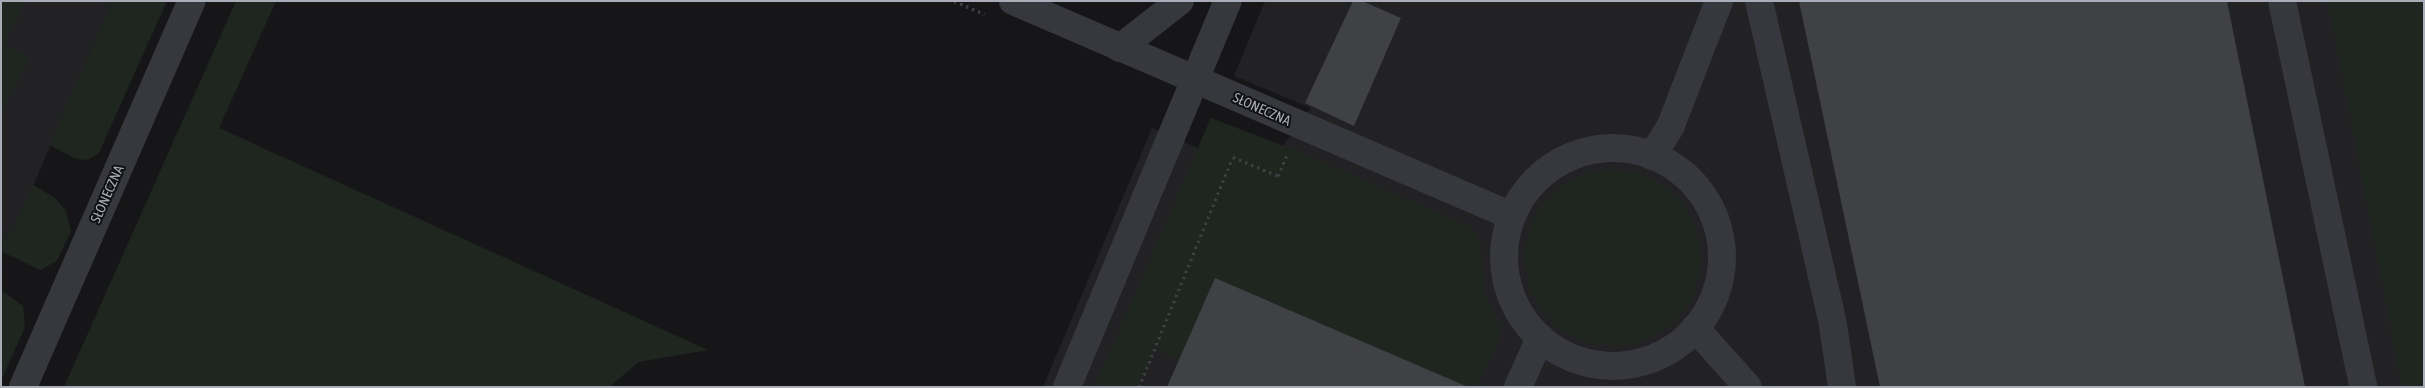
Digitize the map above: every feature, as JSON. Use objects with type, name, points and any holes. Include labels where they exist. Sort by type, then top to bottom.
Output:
[{"type":"street","name":"SŁONECZNA","points":[[23,387],[192,1]]},
{"type":"street","name":"SŁONECZNA","points":[[1013,1],[1512,216]]},
{"type":"street","points":[[1120,48],[1180,1]]},
{"type":"street","points":[[1067,387],[1228,1]]},
{"type":"street","points":[[1652,156],[1671,125],[1719,1]]},
{"type":"street","points":[[1759,1],[1833,325],[1842,387]]},
{"type":"street","points":[[2282,1],[2363,387]]},
{"type":"street","points":[[1606,148],[1636,150],[1652,156],[1689,178],[1707,202],[1719,230],[1722,260],[1717,289],[1695,328],[1685,340],[1659,356],[1608,377],[1571,358],[1540,338],[1522,318],[1506,277],[1505,242],[1512,216],[1528,190],[1549,169],[1576,154],[1606,148]]},
{"type":"street","points":[[1695,328],[1748,387]]},
{"type":"street","points":[[1518,387],[1540,338]]},
{"type":"path","points":[[1139,387],[1234,156],[1278,176],[1290,148]]},
{"type":"shaded area","points":[[1,1],[113,1],[21,214],[1,244]]},
{"type":"shaded area","points":[[1,1],[25,1],[4,45],[31,57],[1,113]]},
{"type":"shaded area","points":[[113,1],[167,1],[99,153],[88,160],[76,159],[49,145]]},
{"type":"shaded area","points":[[236,1],[276,1],[219,128],[708,350],[639,362],[609,387],[64,387]]},
{"type":"shaded area","points":[[1265,1],[2424,1],[2424,387],[1043,387],[1152,128],[1198,148],[1211,118],[1282,147],[1311,108],[1234,76]]},
{"type":"shaded area","points":[[2328,1],[2424,1],[2424,387],[2402,387]]},
{"type":"shaded area","points":[[1211,118],[1290,148],[1470,227],[1481,241],[1484,292],[1502,332],[1477,387],[1468,387],[1215,279],[1179,360],[1155,349],[1139,387],[1095,387]]},
{"type":"shaded area","points":[[1604,170],[1622,170],[1639,173],[1655,180],[1681,202],[1691,216],[1698,232],[1701,258],[1700,275],[1695,292],[1681,314],[1669,326],[1655,336],[1639,343],[1622,346],[1604,346],[1587,343],[1571,336],[1545,314],[1535,300],[1528,284],[1525,267],[1525,249],[1528,232],[1535,216],[1557,190],[1571,180],[1587,173]]},
{"type":"shaded area","points":[[32,184],[55,198],[66,211],[71,231],[57,261],[40,270],[1,251],[1,244],[21,214]]},
{"type":"shaded area","points":[[1,290],[23,306],[25,327],[1,381]]},
{"type":"building","points":[[1353,1],[1362,1],[1401,18],[1354,126],[1305,103]]},
{"type":"building","points":[[1799,1],[2227,1],[2305,387],[1880,387]]},
{"type":"building","points":[[1215,278],[1468,387],[1167,387]]}]
